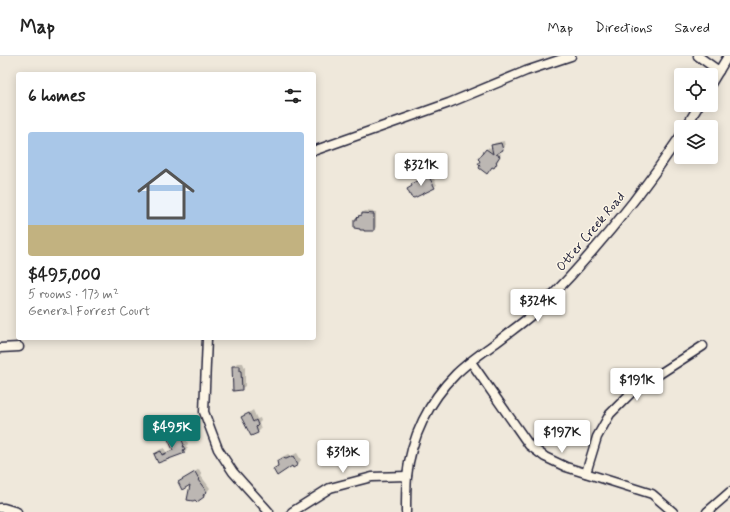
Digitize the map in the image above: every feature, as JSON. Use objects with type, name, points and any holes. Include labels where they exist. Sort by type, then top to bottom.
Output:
[{"type":"street","points":[[316,150],[448,102],[526,71],[571,56]]},
{"type":"street","points":[[698,56],[719,71],[728,56]]},
{"type":"street","name":"Otter Creek Road","points":[[406,512],[407,476],[415,440],[423,420],[438,394],[457,373],[542,306],[577,270],[656,172],[674,145]]},
{"type":"street","points":[[207,340],[204,412],[218,449],[223,457],[233,472],[269,512]]},
{"type":"street","points":[[586,473],[597,437],[610,414],[633,391],[703,346]]},
{"type":"street","points":[[0,348],[19,347]]},
{"type":"street","points":[[471,362],[529,445],[545,457],[566,467],[652,494],[672,512]]},
{"type":"street","points":[[292,512],[330,488],[372,477],[407,476]]},
{"type":"street","points":[[707,512],[730,492]]},
{"type":"street","points":[[0,508],[18,512]]},
{"type":"building","points":[[501,143],[503,150],[496,154],[500,156],[496,162],[497,163],[487,174],[479,168],[480,166],[478,164],[480,161],[478,159],[486,149],[493,154],[491,145]]},
{"type":"building","points":[[428,175],[435,188],[414,198],[411,197],[407,189],[412,186],[411,184]]},
{"type":"building","points":[[362,213],[374,214],[374,231],[364,231],[354,228],[354,220],[359,217],[358,216],[362,215]]},
{"type":"building","points":[[232,366],[240,366],[242,390],[233,391]]},
{"type":"building","points":[[249,413],[253,422],[256,420],[258,425],[256,427],[258,433],[251,436],[241,417]]},
{"type":"building","points":[[175,434],[177,438],[180,437],[182,440],[185,449],[183,450],[185,453],[158,463],[154,454],[161,451],[162,455],[173,450],[167,437]]},
{"type":"building","points":[[293,456],[298,465],[293,468],[292,466],[277,476],[273,469],[278,466],[277,461]]},
{"type":"building","points":[[195,472],[199,479],[198,480],[207,492],[203,495],[204,497],[197,502],[195,500],[187,500],[190,485],[182,490],[178,482]]}]
